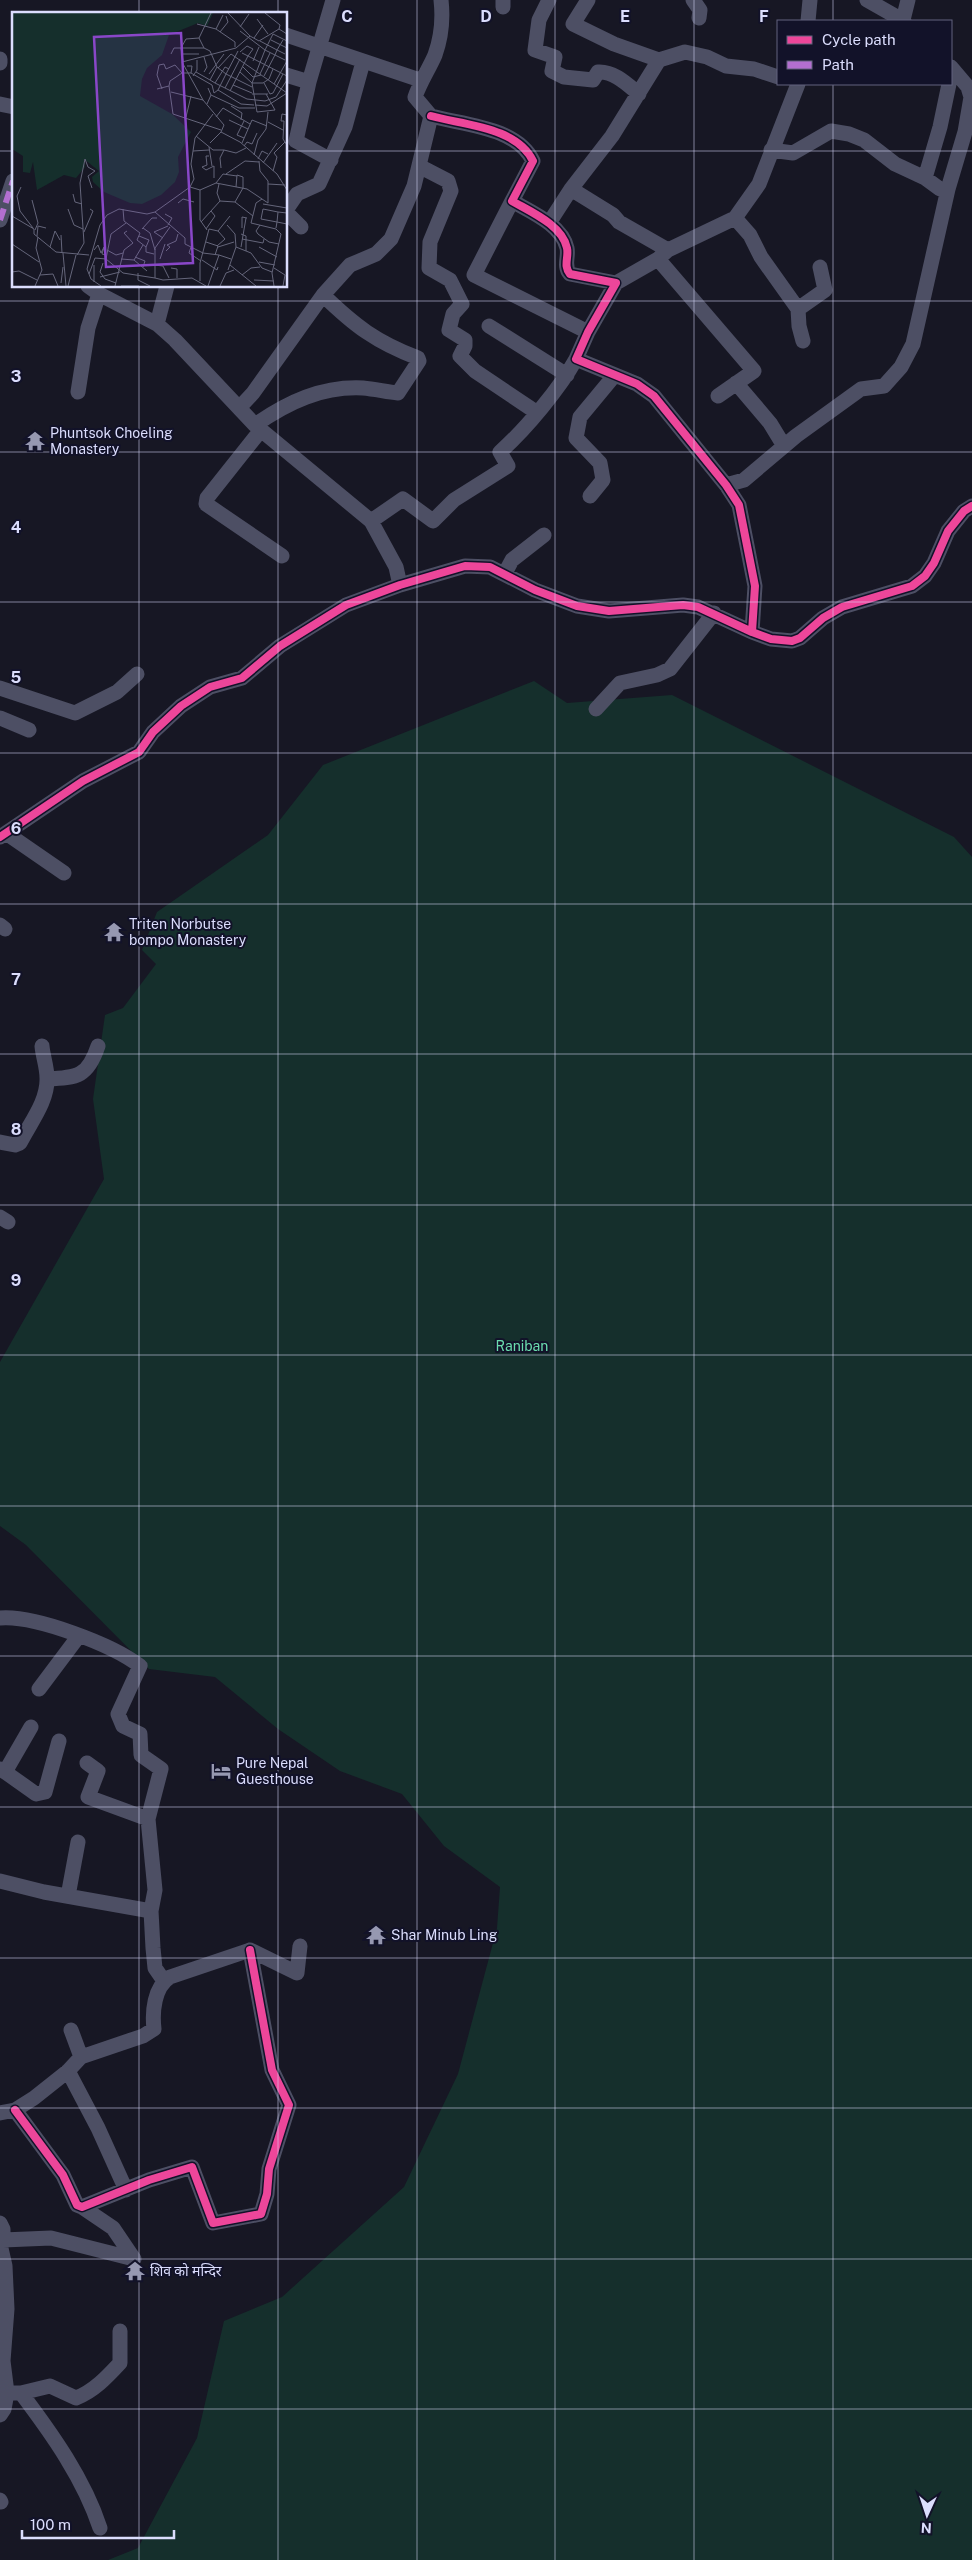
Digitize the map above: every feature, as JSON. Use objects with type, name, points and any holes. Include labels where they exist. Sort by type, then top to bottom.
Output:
[{"type":"street","points":[[331,160],[291,141],[321,46],[333,0]]},
{"type":"street","points":[[549,0],[539,20],[535,50],[555,57],[552,71],[564,77],[593,80],[600,71],[621,79],[639,94]]},
{"type":"street","points":[[588,0],[573,24],[614,44],[659,60]]},
{"type":"street","points":[[693,0],[700,10],[699,18]]},
{"type":"street","points":[[808,20],[810,0]]},
{"type":"street","points":[[867,0],[904,20],[908,0]]},
{"type":"street","points":[[437,1],[440,29],[435,55],[420,80],[415,97],[431,116],[499,132],[519,141],[533,161],[474,275],[588,332]]},
{"type":"street","points":[[288,36],[420,80]]},
{"type":"street","points":[[549,223],[571,189],[612,136],[639,94],[651,69],[659,60],[685,52],[707,57],[726,66],[754,69],[777,76]]},
{"type":"street","points":[[288,209],[297,194],[319,184],[345,127],[363,62]]},
{"type":"street","points":[[726,485],[744,480],[784,446],[861,389],[884,386],[901,367],[913,344],[920,320],[948,189],[969,133],[970,86],[952,75]]},
{"type":"street","points":[[288,76],[309,82]]},
{"type":"street","points":[[371,521],[403,499],[433,521],[454,500],[508,466],[500,452],[515,438],[567,375],[588,332],[616,283],[663,255],[735,218],[759,184],[797,85]]},
{"type":"street","points":[[925,178],[940,126],[949,85]]},
{"type":"street","points":[[240,408],[253,393],[323,295],[350,265],[376,254],[392,239],[414,186],[431,116]]},
{"type":"street","points":[[771,150],[793,153],[831,131],[849,134],[864,140],[896,164],[925,178],[940,190],[948,189]]},
{"type":"street","points":[[420,166],[448,181],[451,192],[430,242],[429,268],[450,280],[462,304],[453,314],[449,330],[465,340],[465,346],[460,356],[474,371],[536,412]]},
{"type":"street","points":[[0,220],[12,187]]},
{"type":"street","points":[[571,189],[613,215],[619,222],[663,255],[754,371],[718,396]]},
{"type":"street","points":[[512,201],[549,223],[565,240],[568,250],[566,268],[570,274],[616,283]]},
{"type":"street","points":[[288,213],[301,227]]},
{"type":"street","points":[[735,218],[750,235],[761,257],[798,309],[799,326],[803,341]]},
{"type":"street","points":[[798,309],[825,290],[820,267]]},
{"type":"street","points":[[157,324],[166,288]]},
{"type":"street","points":[[78,392],[93,290],[157,324],[258,428],[371,521],[396,567],[400,585]]},
{"type":"street","points":[[282,556],[206,504],[206,498],[258,428],[280,407],[327,390],[364,388],[398,393],[419,361],[418,358],[395,349],[356,327],[323,295]]},
{"type":"street","points":[[489,326],[567,375]]},
{"type":"street","points":[[576,359],[637,384],[654,396],[726,485],[739,504],[755,586],[752,632]]},
{"type":"street","points":[[590,496],[603,480],[600,463],[576,438],[580,417],[614,376]]},
{"type":"street","points":[[736,383],[770,423],[784,446]]},
{"type":"street","points":[[64,873],[3,835],[83,781],[139,752],[153,732],[181,706],[210,687],[242,678],[280,646],[346,605],[400,585],[465,566],[490,567],[535,590],[577,606],[610,611],[684,605],[714,613],[752,632],[784,641],[800,638],[823,618],[842,607],[912,586],[926,576],[934,564],[948,531],[964,511],[972,506]]},
{"type":"street","points":[[505,573],[512,560],[544,535]]},
{"type":"street","points":[[596,709],[620,683],[658,675],[670,668],[714,613]]},
{"type":"street","points":[[0,688],[75,713],[117,692],[137,674]]},
{"type":"street","points":[[0,718],[29,730]]},
{"type":"street","points":[[0,1142],[15,1145],[20,1143],[42,1104],[47,1079],[42,1046]]},
{"type":"street","points":[[47,1079],[68,1078],[84,1071],[92,1064],[98,1046]]},
{"type":"street","points":[[0,1618],[12,1617],[57,1626],[78,1637],[129,1657],[140,1666],[118,1714],[123,1726],[140,1734],[141,1756],[161,1769],[148,1819],[155,1890],[151,1911],[155,1968],[164,1982]]},
{"type":"street","points":[[39,1689],[78,1637]]},
{"type":"street","points":[[31,1727],[2,1771],[36,1794],[45,1792],[59,1741]]},
{"type":"street","points":[[87,1763],[98,1771],[88,1797],[148,1819]]},
{"type":"street","points":[[68,1896],[78,1842]]},
{"type":"street","points":[[0,1881],[44,1892],[151,1911]]},
{"type":"street","points":[[0,2113],[15,2110],[34,2098],[68,2071],[81,2057],[143,2036],[154,2029],[152,2010],[164,1982],[250,1950],[297,1973],[300,1946]]},
{"type":"street","points":[[82,2207],[149,2180],[192,2167],[213,2223],[261,2214],[267,2194],[269,2169],[289,2105],[272,2070],[250,1950]]},
{"type":"street","points":[[70,2030],[81,2057]]},
{"type":"street","points":[[68,2071],[98,2128],[126,2190]]},
{"type":"street","points":[[1,2243],[51,2238],[134,2259],[113,2228],[77,2205],[63,2175],[15,2110]]},
{"type":"street","points":[[0,2223],[3,2229],[1,2243],[5,2266],[3,2361],[9,2395],[0,2415]]},
{"type":"street","points":[[9,2395],[50,2386],[76,2398],[84,2395],[102,2382],[120,2363],[120,2331]]},
{"type":"street","points":[[9,2395],[49,2429],[92,2502],[100,2528]]},
{"type":"green space","name":"Raniban","points":[[534,681],[567,703],[672,695],[954,837],[972,857],[972,2560],[108,2560],[138,2548],[197,2438],[224,2321],[282,2297],[404,2187],[458,2074],[497,1928],[500,1887],[444,1846],[402,1794],[340,1771],[278,1729],[215,1677],[149,1669],[26,1545],[0,1526],[0,1362],[104,1179],[93,1099],[105,1015],[123,1008],[156,964],[142,950],[157,912],[268,835],[323,765]]},
{"type":"marked path","points":[[0,220],[12,184]]},
{"type":"cycle path","points":[[431,116],[474,125],[502,134],[515,141],[525,150],[533,161],[512,201],[545,220],[559,232],[567,248],[567,268],[570,274],[616,283],[588,332],[576,359],[637,384],[654,396],[726,485],[739,505],[755,586],[752,632]]},
{"type":"cycle path","points":[[0,837],[83,781],[139,752],[153,732],[181,706],[210,687],[242,678],[280,646],[346,605],[400,585],[465,566],[490,567],[535,590],[577,606],[609,611],[683,605],[698,607],[771,639],[792,641],[800,638],[823,618],[842,607],[912,586],[925,576],[934,563],[948,531],[964,511],[972,506]]},
{"type":"cycle path","points":[[15,2110],[63,2175],[77,2205],[82,2207],[149,2180],[192,2167],[213,2223],[261,2214],[267,2194],[269,2169],[289,2105],[272,2070],[250,1950]]},
{"type":"place","name":"Phuntsok Choeling Monastery","points":[[35,441]]},
{"type":"place","name":"Triten Norbutse bompo Monastery","points":[[114,932]]},
{"type":"place","name":"Pure Nepal Guesthouse","points":[[221,1771]]},
{"type":"place","name":"Shar Minub Ling","points":[[376,1935]]},
{"type":"place","name":"शिव को मन्दिर","points":[[135,2271]]}]
